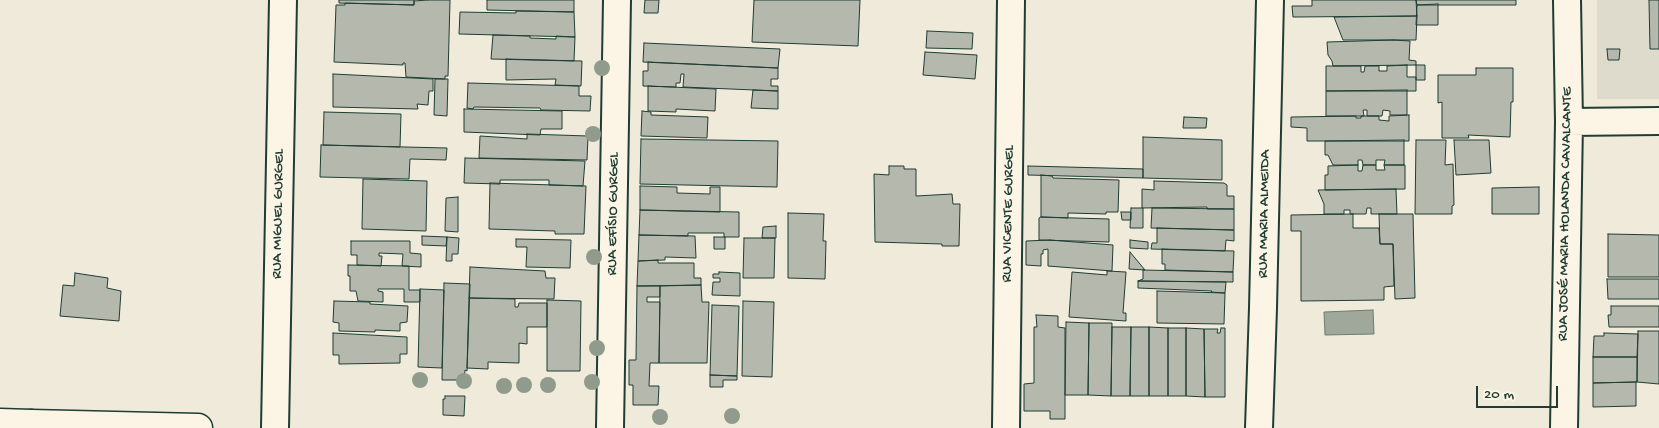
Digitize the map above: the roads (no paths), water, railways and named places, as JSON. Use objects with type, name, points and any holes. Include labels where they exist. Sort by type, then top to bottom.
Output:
[{"type":"main road","points":[[0,423],[24,426],[198,428]]},
{"type":"street","name":"RUA MIGUEL GURGEL","points":[[275,428],[283,0]]},
{"type":"street","name":"RUA EFÍSIO GURGEL","points":[[610,428],[617,0]]},
{"type":"street","name":"RUA VICENTE GURGEL","points":[[1006,428],[1011,0]]},
{"type":"street","name":"RUA MARIA ALMEIDA","points":[[1259,428],[1270,0]]},
{"type":"street","name":"RUA JOSÉ MARIA HOLANDA CAVALCANTE","points":[[1564,428],[1569,122],[1567,0]]},
{"type":"street","points":[[1569,122],[1659,121]]}]
